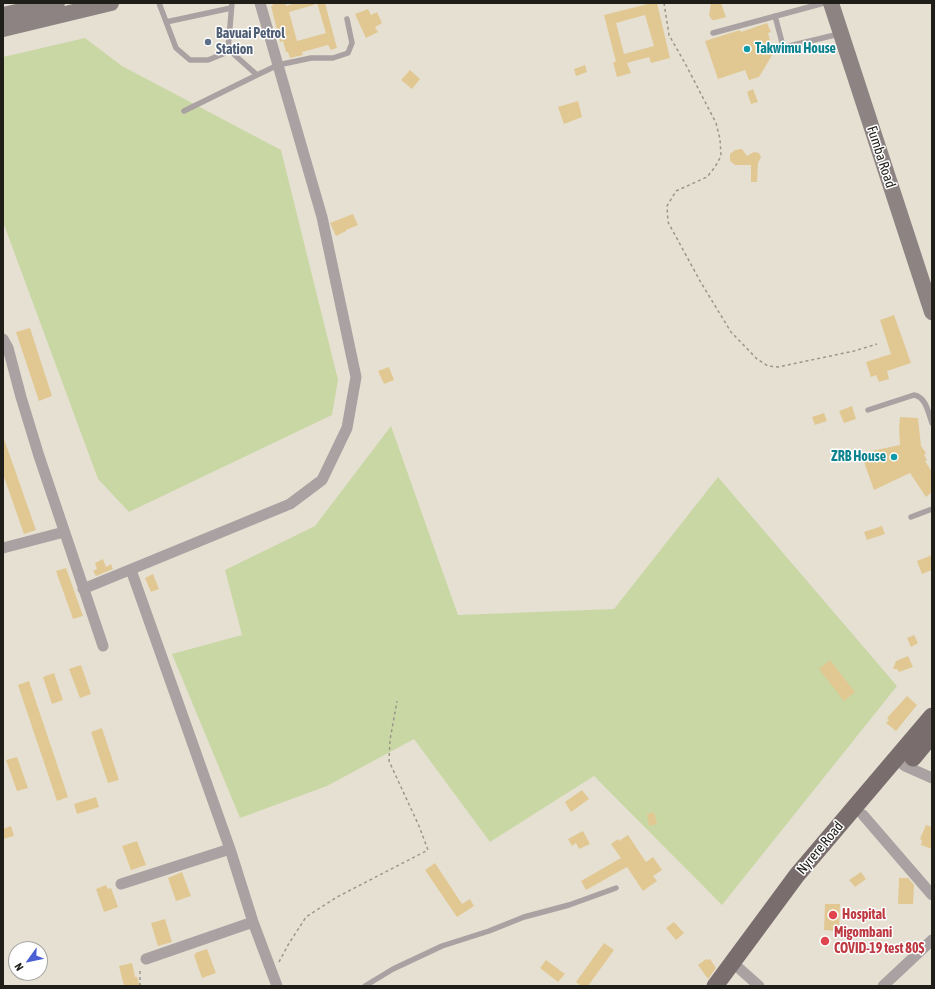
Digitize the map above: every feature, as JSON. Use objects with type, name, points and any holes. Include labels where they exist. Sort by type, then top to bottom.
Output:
[{"type":"main road","name":"Nyrere Road","points":[[715,986],[736,965],[805,881],[863,815],[901,763],[932,716]]},
{"type":"main road","name":"Nyrere Road","points":[[727,986],[736,965],[797,875],[901,763],[932,735]]},
{"type":"street","points":[[13,10],[57,3]]},
{"type":"street","points":[[3,29],[111,3]]},
{"type":"street","points":[[83,589],[290,504],[322,480],[347,428],[356,377],[322,217],[260,3]]},
{"type":"street","name":"Fumba Road","points":[[831,3],[932,312]]},
{"type":"street","points":[[3,339],[8,348],[37,448],[103,646]]},
{"type":"street","points":[[3,548],[64,532]]},
{"type":"street","points":[[131,570],[230,849],[253,922],[277,986]]},
{"type":"street","points":[[901,763],[932,778]]},
{"type":"street","points":[[863,815],[932,895]]},
{"type":"street","points":[[121,884],[230,849]]},
{"type":"street","points":[[146,959],[253,922]]},
{"type":"street","points":[[883,986],[932,940]]},
{"type":"street","points":[[736,965],[759,986]]},
{"type":"lane","points":[[159,3],[166,22],[176,48],[190,60],[208,60],[223,54],[228,49],[232,6],[166,22]]},
{"type":"lane","points":[[713,33],[824,3]]},
{"type":"lane","points":[[775,16],[783,46],[785,47],[841,34]]},
{"type":"lane","points":[[184,111],[278,65],[311,58],[333,58],[348,53],[352,43],[348,20]]},
{"type":"lane","points":[[228,49],[257,75]]},
{"type":"lane","points":[[868,410],[914,395],[918,396],[924,401],[932,423]]},
{"type":"lane","points":[[911,517],[932,509]]},
{"type":"lane","points":[[364,986],[393,969],[442,946],[524,918],[569,905],[616,888]]},
{"type":"path","points":[[664,3],[669,35],[716,123],[720,139],[721,156],[715,167],[707,176],[676,191],[667,206],[668,222],[730,332],[757,359],[768,366],[778,367],[854,351],[877,344]]},
{"type":"path","points":[[272,974],[306,917],[337,897],[428,850],[419,826],[389,761],[390,740],[397,701]]},
{"type":"path","points":[[140,986],[140,969],[146,959]]},
{"type":"green space","points":[[85,38],[122,66],[281,150],[338,380],[332,415],[129,512],[98,479],[3,222],[3,57]]},
{"type":"green space","points":[[391,426],[458,615],[614,609],[718,477],[897,686],[722,905],[594,776],[490,842],[414,739],[327,786],[240,818],[172,654],[242,635],[225,570],[315,526]]},
{"type":"building","points":[[272,3],[286,3],[286,6],[296,3],[314,3],[314,5],[289,12],[297,41],[326,33],[317,3],[325,3],[337,48],[331,50],[328,45],[302,52],[303,55],[290,58],[288,52],[286,52],[283,41],[280,42],[271,6],[273,6]]},
{"type":"building","points":[[657,3],[670,58],[651,63],[649,57],[627,63],[631,73],[617,77],[613,62],[616,62],[604,15]],"holes":[[[645,15],[654,46],[624,54],[616,23]]]},
{"type":"building","points":[[711,3],[721,3],[726,17],[712,20],[709,15]]},
{"type":"building","points":[[368,9],[371,15],[377,12],[382,23],[375,27],[378,32],[366,38],[355,14]]},
{"type":"building","name":"Takwimu House","points":[[767,23],[771,32],[768,33],[771,44],[777,47],[759,77],[749,80],[745,70],[718,79],[705,41],[740,30],[741,32]]},
{"type":"building","points":[[585,65],[587,72],[576,76],[574,69]]},
{"type":"building","points":[[410,70],[420,79],[412,89],[401,80]]},
{"type":"building","points":[[753,89],[758,102],[751,104],[747,92]]},
{"type":"building","points":[[578,101],[582,117],[564,124],[558,107]]},
{"type":"building","points":[[742,149],[747,156],[754,152],[759,153],[761,157],[758,163],[757,182],[751,182],[751,165],[735,165],[730,161],[730,154],[735,150]]},
{"type":"building","points":[[353,214],[358,225],[336,236],[330,223]]},
{"type":"building","points":[[894,315],[911,363],[887,371],[889,379],[879,382],[876,375],[871,377],[866,362],[891,354],[880,320]]},
{"type":"building","points":[[30,328],[52,396],[39,401],[16,332]]},
{"type":"building","points":[[389,367],[394,380],[384,384],[378,371]]},
{"type":"building","points":[[852,406],[856,419],[844,423],[839,411]]},
{"type":"building","points":[[824,413],[827,421],[815,425],[812,417]]},
{"type":"building","name":"ZRB House","points":[[900,417],[918,418],[921,446],[926,453],[924,455],[927,460],[925,461],[932,472],[932,492],[926,497],[910,473],[874,490],[865,465],[862,453],[900,445]]},
{"type":"building","points":[[3,439],[36,530],[24,534],[3,474]]},
{"type":"building","points":[[882,526],[885,534],[867,540],[864,532]]},
{"type":"building","points":[[932,555],[932,570],[922,574],[917,561]]},
{"type":"building","points":[[103,559],[106,567],[111,564],[113,569],[96,576],[93,571],[97,569],[95,563]]},
{"type":"building","points":[[66,568],[83,616],[73,619],[56,571]]},
{"type":"building","points":[[153,574],[159,589],[151,592],[145,578]]},
{"type":"building","points":[[914,635],[918,643],[911,647],[907,638]]},
{"type":"building","points":[[908,656],[913,667],[899,672],[897,669],[893,669],[896,661]]},
{"type":"building","points":[[830,660],[855,692],[844,701],[819,669]]},
{"type":"building","points":[[81,665],[91,694],[80,698],[69,669]]},
{"type":"building","points":[[54,673],[63,700],[52,704],[43,677]]},
{"type":"building","points":[[29,681],[68,797],[57,801],[18,685]]},
{"type":"building","points":[[907,696],[917,705],[896,731],[886,723],[889,720],[887,718]]},
{"type":"building","points":[[102,728],[119,780],[108,783],[91,732]]},
{"type":"building","points":[[17,757],[28,788],[17,791],[6,760]]},
{"type":"building","points":[[582,790],[589,799],[571,812],[565,802]]},
{"type":"building","points":[[96,797],[99,807],[77,814],[74,804]]},
{"type":"building","points":[[654,812],[657,824],[649,826],[647,814]]},
{"type":"building","points":[[926,825],[932,827],[932,849],[921,845],[922,840],[920,839]]},
{"type":"building","points":[[11,826],[14,836],[3,839],[3,829]]},
{"type":"building","points":[[583,831],[590,844],[579,849],[576,843],[572,846],[568,839]]},
{"type":"building","points":[[628,835],[646,862],[653,857],[662,870],[653,876],[657,881],[643,891],[627,867],[586,890],[581,881],[621,858],[611,844]]},
{"type":"building","points":[[137,841],[146,865],[131,870],[122,846]]},
{"type":"building","points":[[435,863],[462,904],[470,899],[474,906],[457,917],[425,870]]},
{"type":"building","points":[[182,872],[191,896],[176,901],[168,878]]},
{"type":"building","points":[[861,872],[866,879],[855,887],[849,880]]},
{"type":"building","points":[[899,878],[908,878],[914,885],[913,904],[898,904]]},
{"type":"building","points":[[106,885],[108,889],[111,888],[118,907],[104,912],[96,889]]},
{"type":"building","points":[[825,904],[840,904],[839,931],[824,930]]},
{"type":"building","points":[[165,919],[172,942],[158,946],[151,923]]},
{"type":"building","points":[[674,922],[684,933],[676,940],[666,928]]},
{"type":"building","points":[[604,943],[614,950],[588,986],[581,986],[576,982]]},
{"type":"building","points":[[207,949],[216,973],[202,978],[194,955],[196,954],[195,953]]},
{"type":"building","points":[[706,959],[710,959],[716,968],[708,979],[698,965]]},
{"type":"building","points":[[546,960],[565,974],[558,982],[540,968]]},
{"type":"building","points":[[132,963],[135,977],[137,977],[140,986],[124,986],[119,966]]},
{"type":"place","name":"Bavuai Petrol Station","points":[[208,42]]},
{"type":"place","name":"Takwimu House","points":[[747,49]]},
{"type":"place","name":"ZRB House","points":[[894,457]]},
{"type":"place","name":"Hospital","points":[[833,915]]},
{"type":"place","name":"Migombani COVID-19 test 80$","points":[[825,941]]}]
